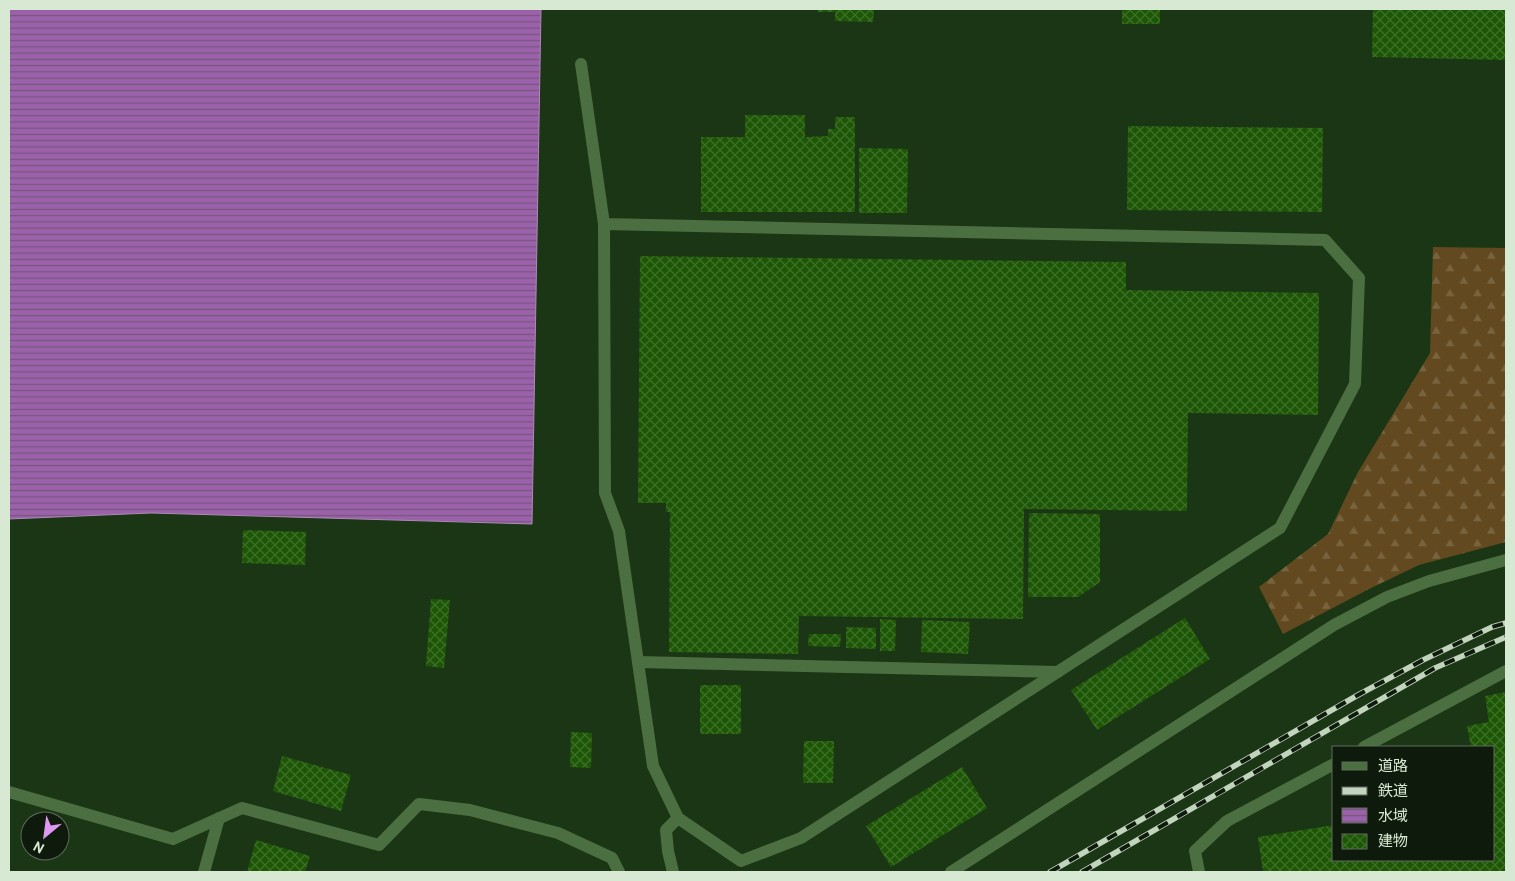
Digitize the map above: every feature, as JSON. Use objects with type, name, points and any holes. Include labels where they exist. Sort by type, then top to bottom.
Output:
[{"type":"street","points":[[580,64],[604,224],[605,493],[619,531],[652,766],[678,818],[742,867],[801,838],[1280,528],[1355,384],[1359,278],[1325,240],[604,224]]},
{"type":"street","points":[[951,872],[1334,625],[1387,597],[1429,581],[1506,560]]},
{"type":"street","points":[[638,662],[1058,672]]},
{"type":"street","points":[[1366,746],[1506,670]]},
{"type":"street","points":[[1199,872],[1195,851],[1227,821],[1332,765]]},
{"type":"street","points":[[9,792],[173,839],[242,808],[379,844],[419,804],[470,810],[558,833],[612,858],[619,872]]},
{"type":"street","points":[[204,872],[219,818]]},
{"type":"street","points":[[673,872],[666,830],[678,818]]},
{"type":"green space","points":[[1433,247],[1506,248],[1506,542],[1419,565],[1283,634],[1259,587],[1328,534],[1358,472],[1430,353]]},
{"type":"water","points":[[9,9],[541,9],[532,524],[151,513],[9,519]]},
{"type":"building","points":[[818,9],[874,9],[873,22],[835,21],[835,12],[818,12]]},
{"type":"building","points":[[1122,9],[1160,9],[1160,24],[1122,24]]},
{"type":"building","points":[[1373,9],[1506,9],[1506,60],[1372,57]]},
{"type":"building","points":[[745,115],[805,115],[805,137],[828,136],[828,129],[835,129],[835,117],[855,117],[855,212],[701,212],[701,137],[745,137]]},
{"type":"building","points":[[1128,126],[1323,128],[1322,212],[1127,210]]},
{"type":"building","points":[[859,148],[908,149],[907,213],[859,213]]},
{"type":"building","points":[[640,256],[1126,262],[1126,290],[1319,293],[1318,415],[1188,413],[1187,511],[1024,509],[1023,619],[799,616],[798,654],[669,652],[670,512],[666,512],[666,503],[638,503]]},
{"type":"building","points":[[1029,513],[1100,514],[1100,582],[1078,597],[1028,597]]},
{"type":"building","points":[[243,530],[306,532],[305,565],[242,563]]},
{"type":"building","points":[[431,599],[450,600],[444,668],[426,666]]},
{"type":"building","points":[[1185,618],[1210,659],[1097,730],[1071,690]]},
{"type":"building","points":[[880,619],[896,620],[895,651],[880,651]]},
{"type":"building","points":[[922,620],[970,622],[968,654],[921,652]]},
{"type":"building","points":[[846,627],[876,628],[876,649],[846,648]]},
{"type":"building","points":[[809,634],[841,634],[840,647],[808,646]]},
{"type":"building","points":[[700,685],[741,685],[741,734],[700,734]]},
{"type":"building","points":[[1506,692],[1506,872],[1263,872],[1258,837],[1332,825],[1332,861],[1495,861],[1495,746],[1471,746],[1467,726],[1489,722],[1485,696]]},
{"type":"building","points":[[571,732],[592,733],[591,768],[570,767]]},
{"type":"building","points":[[804,741],[834,741],[833,783],[803,783]]},
{"type":"building","points":[[282,756],[351,775],[341,811],[273,791]]},
{"type":"building","points":[[962,767],[987,808],[891,867],[866,826]]},
{"type":"building","points":[[256,840],[310,856],[305,872],[247,872]]},
{"type":"railway","points":[[1050,872],[1358,695],[1423,660],[1492,627],[1506,623]]},
{"type":"railway","points":[[1082,872],[1435,668],[1506,637]]}]
